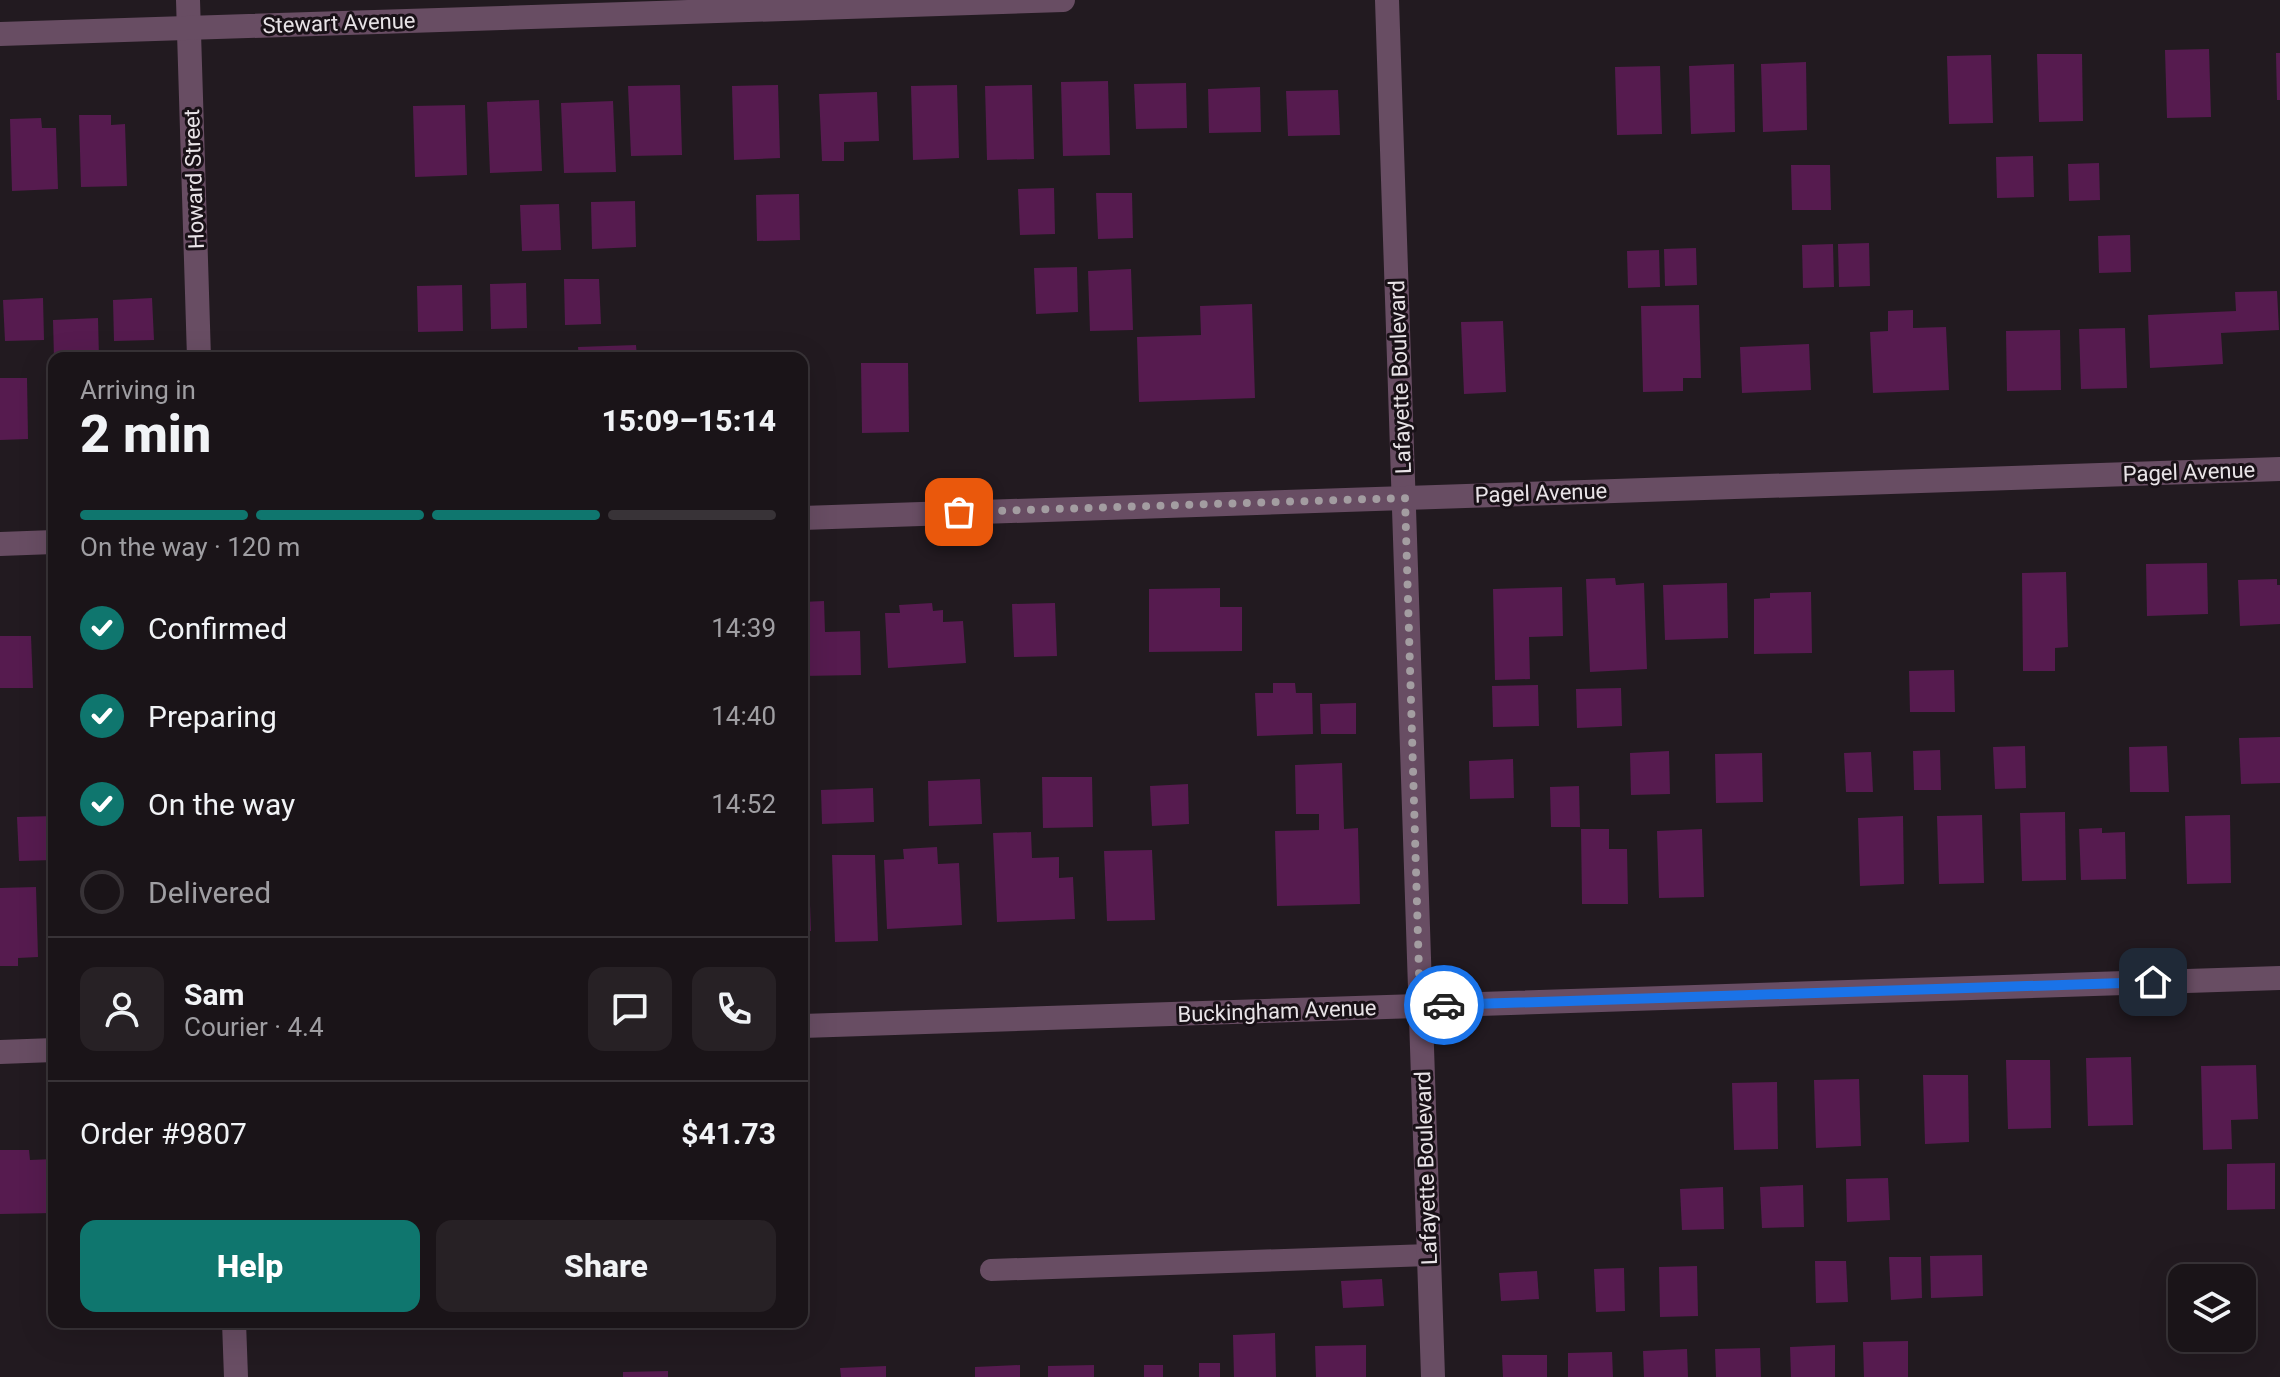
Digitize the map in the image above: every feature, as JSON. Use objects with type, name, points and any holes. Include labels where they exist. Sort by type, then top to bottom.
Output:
[{"type":"street","name":"Howard Street","points":[[188,0],[199,352]]},
{"type":"street","name":"Stewart Avenue","points":[[0,34],[1063,0]]},
{"type":"street","name":"Lafayette Boulevard","points":[[1387,0],[1433,1377]]},
{"type":"street","name":"Pagel Avenue","points":[[808,518],[2280,469]]},
{"type":"street","points":[[0,544],[48,542]]},
{"type":"street","name":"Buckingham Avenue","points":[[808,1026],[2280,978]]},
{"type":"street","points":[[0,1052],[48,1050]]},
{"type":"street","points":[[234,1328],[236,1377]]},
{"type":"lane","points":[[991,1270],[1429,1255]]},
{"type":"building","points":[[2209,49],[2211,117],[2167,118],[2165,50]]},
{"type":"building","points":[[2276,53],[2280,53],[2280,100],[2277,100]]},
{"type":"building","points":[[2037,54],[2082,54],[2083,121],[2039,122]]},
{"type":"building","points":[[1991,55],[1993,123],[1949,124],[1947,56]]},
{"type":"building","points":[[1806,62],[1807,130],[1763,132],[1761,64]]},
{"type":"building","points":[[1734,64],[1735,132],[1691,134],[1689,66]]},
{"type":"building","points":[[1660,66],[1662,134],[1617,135],[1615,67]]},
{"type":"building","points":[[1108,81],[1110,155],[1063,156],[1061,82]]},
{"type":"building","points":[[1186,83],[1187,128],[1136,129],[1134,84]]},
{"type":"building","points":[[680,85],[682,155],[631,156],[628,86]]},
{"type":"building","points":[[778,85],[780,158],[734,160],[732,86]]},
{"type":"building","points":[[957,85],[959,158],[913,160],[911,86]]},
{"type":"building","points":[[1032,85],[1034,159],[987,160],[985,86]]},
{"type":"building","points":[[1260,87],[1261,132],[1209,133],[1208,89]]},
{"type":"building","points":[[1338,90],[1340,135],[1288,136],[1286,91]]},
{"type":"building","points":[[877,92],[879,141],[844,142],[844,161],[822,161],[819,94]]},
{"type":"building","points":[[539,100],[542,171],[490,173],[487,102]]},
{"type":"building","points":[[613,101],[616,172],[564,173],[561,103]]},
{"type":"building","points":[[465,105],[467,175],[415,177],[413,106]]},
{"type":"building","points":[[79,115],[111,115],[111,125],[125,124],[127,186],[81,187]]},
{"type":"building","points":[[41,118],[42,128],[56,128],[58,189],[12,191],[10,119]]},
{"type":"building","points":[[2033,156],[2034,197],[1997,198],[1996,157]]},
{"type":"building","points":[[2099,163],[2100,200],[2069,201],[2068,164]]},
{"type":"building","points":[[1791,165],[1830,165],[1831,210],[1792,210]]},
{"type":"building","points":[[1054,188],[1055,234],[1020,235],[1018,189]]},
{"type":"building","points":[[1096,193],[1132,193],[1133,238],[1098,239]]},
{"type":"building","points":[[799,194],[800,240],[757,241],[756,195]]},
{"type":"building","points":[[635,201],[636,247],[592,249],[591,202]]},
{"type":"building","points":[[559,204],[561,250],[522,251],[520,205]]},
{"type":"building","points":[[2130,235],[2131,272],[2099,273],[2098,236]]},
{"type":"building","points":[[1869,243],[1870,286],[1839,287],[1838,244]]},
{"type":"building","points":[[1833,244],[1834,287],[1803,288],[1802,245]]},
{"type":"building","points":[[1696,248],[1697,285],[1665,286],[1664,249]]},
{"type":"building","points":[[1659,250],[1660,287],[1628,288],[1627,251]]},
{"type":"building","points":[[1077,267],[1078,312],[1036,314],[1034,268]]},
{"type":"building","points":[[1131,269],[1133,330],[1090,331],[1088,271]]},
{"type":"building","points":[[564,279],[599,279],[601,324],[565,325]]},
{"type":"building","points":[[526,283],[527,328],[491,329],[490,284]]},
{"type":"building","points":[[462,285],[463,331],[418,332],[417,286]]},
{"type":"building","points":[[2277,291],[2279,330],[2221,333],[2223,364],[2150,368],[2148,315],[2236,311],[2235,292]]},
{"type":"building","points":[[43,298],[44,340],[5,341],[3,300]]},
{"type":"building","points":[[152,298],[154,340],[114,341],[113,300]]},
{"type":"building","points":[[1252,304],[1255,398],[1139,402],[1137,337],[1201,335],[1200,306]]},
{"type":"building","points":[[1699,305],[1701,378],[1683,378],[1683,391],[1643,392],[1641,306]]},
{"type":"building","points":[[1913,310],[1913,328],[1946,327],[1949,390],[1873,393],[1870,332],[1888,331],[1888,311]]},
{"type":"building","points":[[98,318],[99,352],[54,352],[53,320]]},
{"type":"building","points":[[1503,321],[1506,392],[1464,394],[1461,322]]},
{"type":"building","points":[[2125,328],[2127,388],[2081,389],[2079,329]]},
{"type":"building","points":[[2060,330],[2061,390],[2007,391],[2006,331]]},
{"type":"building","points":[[1809,344],[1811,390],[1742,393],[1740,347]]},
{"type":"building","points":[[636,345],[637,352],[578,352],[578,347]]},
{"type":"building","points":[[861,363],[908,363],[909,432],[862,433]]},
{"type":"building","points":[[0,378],[27,378],[28,439],[0,440]]},
{"type":"building","points":[[2207,563],[2208,614],[2147,616],[2146,564]]},
{"type":"building","points":[[2066,572],[2068,647],[2055,648],[2055,671],[2023,671],[2022,573]]},
{"type":"building","points":[[1615,578],[1616,585],[1644,583],[1647,669],[1590,672],[1586,579]]},
{"type":"building","points":[[2277,579],[2277,585],[2280,585],[2280,624],[2240,626],[2238,580]]},
{"type":"building","points":[[1727,583],[1728,638],[1665,640],[1663,585]]},
{"type":"building","points":[[1562,587],[1563,636],[1529,637],[1530,679],[1495,680],[1493,589]]},
{"type":"building","points":[[1220,588],[1220,607],[1242,607],[1242,651],[1149,652],[1149,589]]},
{"type":"building","points":[[1811,592],[1812,653],[1754,654],[1754,599],[1770,598],[1770,593]]},
{"type":"building","points":[[824,601],[825,632],[860,631],[861,675],[808,676],[808,602]]},
{"type":"building","points":[[932,603],[933,611],[943,610],[943,622],[963,621],[966,663],[888,668],[885,613],[900,613],[899,605]]},
{"type":"building","points":[[1055,603],[1057,656],[1014,657],[1012,604]]},
{"type":"building","points":[[0,636],[31,636],[33,688],[0,688]]},
{"type":"building","points":[[1954,670],[1955,712],[1910,712],[1909,671]]},
{"type":"building","points":[[1273,683],[1295,683],[1296,693],[1312,693],[1313,734],[1257,736],[1255,693],[1273,693]]},
{"type":"building","points":[[1538,685],[1539,726],[1493,727],[1492,686]]},
{"type":"building","points":[[1621,688],[1622,726],[1577,728],[1576,689]]},
{"type":"building","points":[[1356,703],[1356,734],[1321,734],[1320,704]]},
{"type":"building","points":[[2280,737],[2280,783],[2241,784],[2239,738]]},
{"type":"building","points":[[2025,746],[2026,788],[1995,789],[1993,747]]},
{"type":"building","points":[[2167,746],[2169,792],[2130,792],[2129,747]]},
{"type":"building","points":[[1940,750],[1941,790],[1914,790],[1913,751]]},
{"type":"building","points":[[1669,751],[1670,794],[1631,795],[1630,753]]},
{"type":"building","points":[[1871,752],[1873,792],[1846,792],[1844,753]]},
{"type":"building","points":[[1762,753],[1763,802],[1716,803],[1715,754]]},
{"type":"building","points":[[1513,759],[1514,798],[1470,799],[1469,761]]},
{"type":"building","points":[[1342,763],[1344,829],[1358,828],[1360,904],[1277,906],[1275,831],[1319,830],[1319,814],[1296,814],[1295,765]]},
{"type":"building","points":[[1042,777],[1092,777],[1093,827],[1043,828]]},
{"type":"building","points":[[980,779],[982,824],[929,826],[928,781]]},
{"type":"building","points":[[1188,784],[1189,824],[1152,826],[1150,786]]},
{"type":"building","points":[[1579,786],[1580,827],[1551,827],[1550,787]]},
{"type":"building","points":[[873,788],[874,822],[822,824],[821,790]]},
{"type":"building","points":[[2065,812],[2066,880],[2022,881],[2020,813]]},
{"type":"building","points":[[1982,815],[1984,883],[1939,884],[1937,816]]},
{"type":"building","points":[[2230,815],[2231,883],[2187,884],[2185,816]]},
{"type":"building","points":[[48,816],[48,860],[19,861],[17,817]]},
{"type":"building","points":[[1903,816],[1904,884],[1860,886],[1858,818]]},
{"type":"building","points":[[2102,828],[2102,833],[2125,832],[2126,879],[2081,880],[2079,829]]},
{"type":"building","points":[[1581,829],[1609,829],[1609,849],[1627,849],[1628,904],[1582,904]]},
{"type":"building","points":[[1702,829],[1704,897],[1659,898],[1657,831]]},
{"type":"building","points":[[1031,832],[1032,858],[1059,857],[1059,878],[1073,877],[1075,919],[997,922],[993,833]]},
{"type":"building","points":[[937,847],[938,864],[959,863],[962,925],[887,929],[884,860],[904,859],[903,849]]},
{"type":"building","points":[[808,849],[811,931],[808,931]]},
{"type":"building","points":[[1152,850],[1155,920],[1107,921],[1104,851]]},
{"type":"building","points":[[832,855],[875,855],[878,941],[835,942]]},
{"type":"building","points":[[36,887],[38,957],[18,958],[18,966],[0,966],[0,888]]},
{"type":"building","points":[[2131,1057],[2133,1125],[2088,1126],[2086,1058]]},
{"type":"building","points":[[2006,1060],[2050,1060],[2051,1128],[2008,1129]]},
{"type":"building","points":[[2256,1065],[2258,1119],[2231,1120],[2232,1149],[2203,1150],[2201,1066]]},
{"type":"building","points":[[1923,1075],[1968,1075],[1969,1142],[1925,1144]]},
{"type":"building","points":[[1859,1079],[1861,1146],[1816,1148],[1814,1080]]},
{"type":"building","points":[[1777,1082],[1778,1149],[1734,1150],[1732,1083]]},
{"type":"building","points":[[0,1150],[29,1150],[30,1160],[48,1159],[48,1213],[0,1214]]},
{"type":"building","points":[[2275,1163],[2275,1209],[2227,1210],[2227,1164]]},
{"type":"building","points":[[1888,1178],[1890,1220],[1847,1222],[1846,1179]]},
{"type":"building","points":[[1803,1185],[1804,1227],[1762,1228],[1760,1187]]},
{"type":"building","points":[[1723,1187],[1724,1229],[1682,1230],[1680,1189]]},
{"type":"building","points":[[1982,1255],[1983,1296],[1931,1298],[1930,1256]]},
{"type":"building","points":[[1889,1257],[1921,1257],[1922,1298],[1891,1300]]},
{"type":"building","points":[[1815,1261],[1846,1261],[1848,1302],[1816,1303]]},
{"type":"building","points":[[1697,1266],[1698,1316],[1660,1317],[1659,1267]]},
{"type":"building","points":[[1624,1268],[1625,1311],[1596,1312],[1594,1269]]},
{"type":"building","points":[[1537,1271],[1539,1299],[1501,1301],[1499,1273]]},
{"type":"building","points":[[1382,1279],[1384,1306],[1343,1308],[1341,1281]]},
{"type":"building","points":[[1275,1333],[1276,1377],[1234,1377],[1233,1335]]},
{"type":"building","points":[[1908,1341],[1908,1377],[1864,1377],[1863,1342]]},
{"type":"building","points":[[1366,1345],[1366,1377],[1316,1377],[1315,1346]]},
{"type":"building","points":[[1835,1345],[1835,1377],[1791,1377],[1790,1347]]},
{"type":"building","points":[[1760,1348],[1761,1377],[1716,1377],[1715,1349]]},
{"type":"building","points":[[1687,1349],[1688,1377],[1644,1377],[1643,1351]]},
{"type":"building","points":[[1612,1352],[1613,1377],[1568,1377],[1568,1353]]},
{"type":"building","points":[[1502,1355],[1547,1355],[1547,1377],[1503,1377]]},
{"type":"building","points":[[1199,1363],[1220,1363],[1220,1377],[1199,1377]]},
{"type":"building","points":[[1020,1365],[1020,1377],[975,1377],[975,1367]]},
{"type":"building","points":[[1094,1365],[1094,1377],[1048,1377],[1048,1366]]},
{"type":"building","points":[[1144,1365],[1163,1365],[1163,1377],[1144,1377]]},
{"type":"building","points":[[886,1366],[886,1377],[841,1377],[840,1368]]},
{"type":"building","points":[[668,1371],[668,1377],[623,1377],[623,1372]]},
{"type":"way so far","points":[[959,512],[1405,498],[1420,1006],[1444,1005]]},
{"type":"route","points":[[1444,1005],[2153,982]]}]
